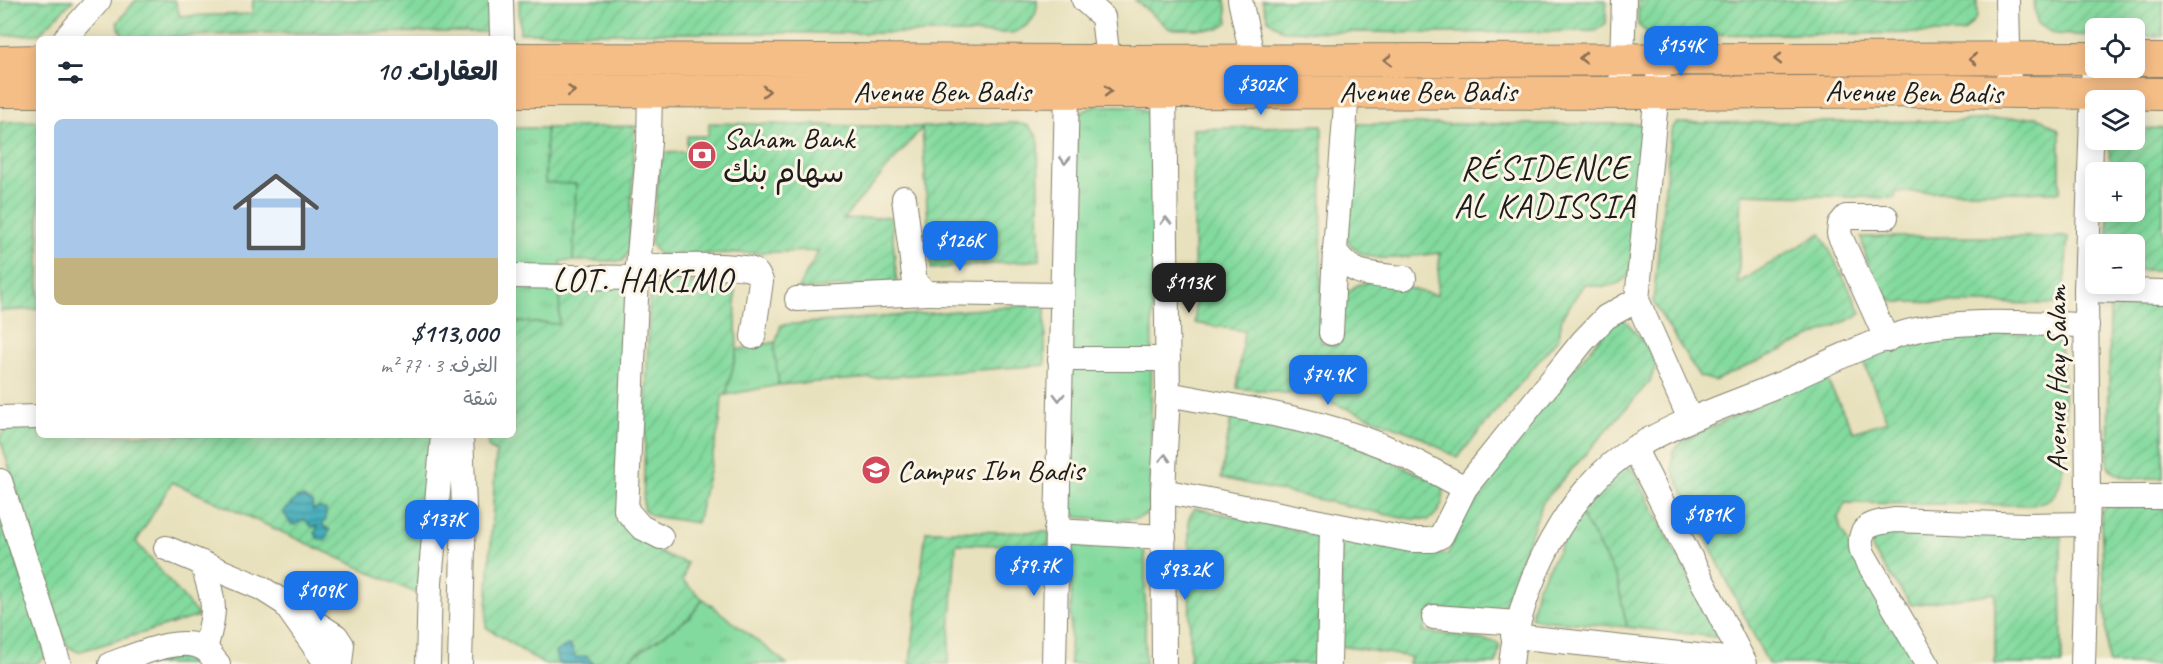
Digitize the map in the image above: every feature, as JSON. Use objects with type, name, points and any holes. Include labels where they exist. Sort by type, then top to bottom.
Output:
[{"type":"main road","name":"Avenue Ben Badis","points":[[516,59],[1108,61],[2085,58]]},
{"type":"main road","points":[[2145,60],[2163,60]]},
{"type":"main road","points":[[0,62],[36,61]]},
{"type":"main road","name":"Avenue Ben Badis","points":[[516,91],[1164,90],[1659,93],[1898,91],[2085,94]]},
{"type":"main road","points":[[0,91],[36,91]]},
{"type":"main road","name":"Avenue Ben Badis","points":[[2145,94],[2163,94]]},
{"type":"street","points":[[501,0],[501,36]]},
{"type":"street","points":[[1084,0],[1103,17],[1108,61]]},
{"type":"street","points":[[1240,0],[1253,60]]},
{"type":"street","points":[[1621,91],[1624,0]]},
{"type":"street","points":[[2007,0],[2009,93]]},
{"type":"street","points":[[68,36],[95,4]]},
{"type":"street","points":[[91,36],[95,4]]},
{"type":"street","points":[[1660,59],[1659,93],[1637,300],[1690,419]]},
{"type":"street","points":[[1146,60],[1164,90],[1168,359],[1163,491],[1164,664]]},
{"type":"street","points":[[1053,664],[1067,91],[1074,61]]},
{"type":"street","points":[[650,91],[649,142],[638,272],[626,510],[640,527],[662,537]]},
{"type":"street","points":[[1331,333],[1347,91]]},
{"type":"street","name":"Avenue Hay Salam","points":[[2089,234],[2092,150]]},
{"type":"street","points":[[904,198],[915,283],[927,293]]},
{"type":"street","points":[[1886,217],[1846,217],[1840,224],[1839,234],[1887,340]]},
{"type":"street","points":[[1335,250],[1342,262],[1354,271],[1404,278]]},
{"type":"street","points":[[516,276],[750,268],[757,273],[761,281],[753,337]]},
{"type":"street","points":[[2145,292],[2163,292]]},
{"type":"street","points":[[796,299],[927,293],[1061,295]]},
{"type":"street","name":"Avenue Hay Salam","points":[[2084,664],[2088,497],[2086,294]]},
{"type":"street","points":[[1163,491],[1411,540],[1431,540],[1441,536],[1447,529],[1465,488],[1583,341],[1606,317],[1637,300]]},
{"type":"street","points":[[1511,664],[1516,630],[1546,547],[1604,471],[1634,448],[1690,419],[1887,340],[1935,326],[2087,325]]},
{"type":"street","points":[[1060,359],[1168,359]]},
{"type":"street","points":[[1168,394],[1267,413],[1340,431],[1383,446],[1465,488]]},
{"type":"street","points":[[0,418],[36,417]]},
{"type":"street","points":[[428,664],[430,582],[443,438]]},
{"type":"street","points":[[460,664],[464,507],[461,438]]},
{"type":"street","points":[[1634,448],[1744,663]]},
{"type":"street","points":[[0,481],[59,664]]},
{"type":"street","points":[[2088,497],[2163,497]]},
{"type":"street","points":[[436,505],[464,507]]},
{"type":"street","points":[[1926,664],[1862,552],[1859,541],[1866,528],[1876,522],[1895,520],[2024,525],[2086,524]]},
{"type":"street","points":[[1329,664],[1332,525]]},
{"type":"street","points":[[1056,531],[1164,537]]},
{"type":"street","points":[[166,548],[261,588],[339,639],[342,645],[339,664]]},
{"type":"street","points":[[111,664],[170,645],[191,644],[212,657],[214,602],[202,563]]},
{"type":"street","points":[[430,582],[463,580]]},
{"type":"street","points":[[284,603],[309,643],[327,664]]},
{"type":"street","points":[[1434,617],[1744,663]]},
{"type":"green space","points":[[0,0],[73,0],[39,34],[0,36]]},
{"type":"green space","points":[[136,0],[175,0],[180,16],[252,14],[253,0],[489,0],[491,32],[124,36],[117,23]]},
{"type":"green space","points":[[519,0],[1037,0],[1037,6],[1031,21],[1022,29],[1011,33],[520,33]]},
{"type":"green space","points":[[1135,0],[1225,0],[1228,22],[1219,29],[1170,29]]},
{"type":"green space","points":[[1262,0],[1606,0],[1606,23],[1596,31],[1434,33],[1284,31],[1268,20]]},
{"type":"green space","points":[[1638,0],[1977,0],[1977,17],[1964,32],[1957,33],[1650,35],[1638,25]]},
{"type":"green space","points":[[2034,0],[2163,0],[2163,36],[2145,36],[2145,18],[2085,18],[2085,36],[2054,34],[2037,23]]},
{"type":"green space","points":[[1094,106],[1138,108],[1151,116],[1154,124],[1150,511],[1135,519],[1126,520],[1077,517],[1067,503],[1077,115]]},
{"type":"green space","points":[[2035,117],[2043,119],[2060,131],[2060,192],[1896,192],[1895,198],[1742,194],[1738,283],[1821,233],[1861,312],[1855,317],[1714,381],[1699,376],[1653,302],[1670,139],[1672,127],[1677,123],[1955,121]]},
{"type":"green space","points":[[36,121],[36,309],[0,311],[0,122]]},
{"type":"green space","points":[[709,123],[922,127],[1016,123],[1029,126],[1038,137],[1040,260],[931,269],[922,128],[843,219],[891,217],[897,283],[797,290],[819,251],[659,255],[651,244],[661,153],[687,152],[687,136],[708,136]]},
{"type":"green space","points":[[1354,124],[1647,124],[1630,274],[1615,285],[1584,284],[1562,317],[1559,337],[1457,458],[1419,436],[1314,396],[1237,388],[1244,331],[1195,323],[1193,129],[1322,125],[1321,342],[1336,346],[1344,300],[1352,289],[1362,283],[1386,282],[1437,295],[1440,253],[1402,258],[1376,258],[1354,249],[1347,239]]},
{"type":"green space","points":[[635,126],[629,251],[623,261],[573,261],[576,184],[545,183],[546,128]]},
{"type":"green space","points":[[516,128],[546,128],[545,182],[576,184],[573,261],[561,261],[560,324],[516,322]]},
{"type":"green space","points":[[2163,128],[2163,270],[2145,270],[2145,234],[2108,234],[2108,222],[2145,222],[2145,162],[2109,162],[2110,150],[2145,150],[2145,129]]},
{"type":"green space","points":[[1861,237],[2068,237],[2063,298],[2056,304],[1896,302],[1888,298],[1876,283],[1868,265]]},
{"type":"green space","points":[[659,282],[725,284],[735,291],[737,350],[726,395],[722,396],[720,423],[697,523],[652,516],[643,509],[649,301],[651,292]]},
{"type":"green space","points":[[560,284],[626,285],[632,529],[662,554],[687,563],[683,581],[703,599],[690,617],[622,664],[543,664],[486,627],[496,452],[488,447],[488,438],[516,438],[516,322],[559,324]]},
{"type":"green space","points":[[2163,297],[2163,478],[2126,477],[2119,475],[2108,466],[2110,306],[2114,301]]},
{"type":"green space","points":[[1045,304],[1045,365],[779,385],[774,348],[781,325]]},
{"type":"green space","points":[[1620,314],[1648,347],[1656,365],[1650,381],[1543,502],[1503,607],[1496,612],[1432,609],[1423,631],[1496,642],[1500,645],[1496,664],[1409,664],[1411,657],[1341,646],[1341,542],[1349,534],[1448,555],[1470,491]]},
{"type":"green space","points":[[1941,332],[2048,334],[2059,344],[2064,395],[2064,440],[2061,477],[2056,492],[2047,500],[2032,505],[1845,503],[1838,518],[1841,530],[1918,664],[1768,664],[1672,469],[1673,451],[1684,440],[1824,374],[1854,432],[1887,421],[1862,358]]},
{"type":"green space","points":[[776,342],[779,385],[726,395],[737,350]]},
{"type":"green space","points":[[1232,413],[1343,439],[1443,485],[1442,505],[1429,520],[1402,518],[1221,478]]},
{"type":"green space","points":[[36,423],[36,438],[436,438],[422,596],[172,482],[136,542],[199,616],[78,652],[67,646],[64,639],[0,439],[6,429],[22,424]]},
{"type":"green space","points":[[1623,467],[1629,467],[1634,472],[1718,634],[1715,637],[1627,627],[1617,579],[1580,512]]},
{"type":"green space","points":[[2106,506],[2163,506],[2163,664],[2108,664],[2101,522],[2101,513]]},
{"type":"green space","points":[[0,507],[46,656],[36,664],[0,664]]},
{"type":"green space","points":[[1195,508],[1305,532],[1320,539],[1319,664],[1190,664],[1189,518]]},
{"type":"green space","points":[[1580,512],[1617,579],[1627,627],[1539,620],[1531,617],[1537,588]]},
{"type":"green space","points":[[1879,530],[2061,535],[2062,664],[1995,664],[1995,593],[1911,605],[1873,551],[1871,538]]},
{"type":"green space","points":[[926,531],[1049,532],[1049,546],[956,544],[948,664],[910,664]]},
{"type":"green space","points":[[1077,539],[1139,546],[1145,553],[1145,664],[1070,664],[1072,544]]},
{"type":"green space","points":[[703,599],[787,664],[622,664],[690,617]]},
{"type":"green space","points":[[179,657],[185,658],[191,664],[150,664]]},
{"type":"water","points":[[303,497],[312,502],[313,510],[319,507],[326,510],[326,520],[322,525],[330,530],[325,541],[317,538],[315,532],[318,526],[312,527],[304,519],[296,525],[291,524],[283,512],[297,498]]},
{"type":"water","points":[[567,645],[571,646],[576,658],[586,656],[594,664],[558,664],[555,652]]},
{"type":"place","name":"Saham Bank سهام بنك","points":[[702,155]]},
{"type":"place","name":"Campus Ibn Badis","points":[[876,470]]},
{"type":"district","name":"RÉSIDENCE AL KADISSIA","points":[[1545,186]]},
{"type":"district","name":"LOT. HAKIMO","points":[[643,279]]}]
